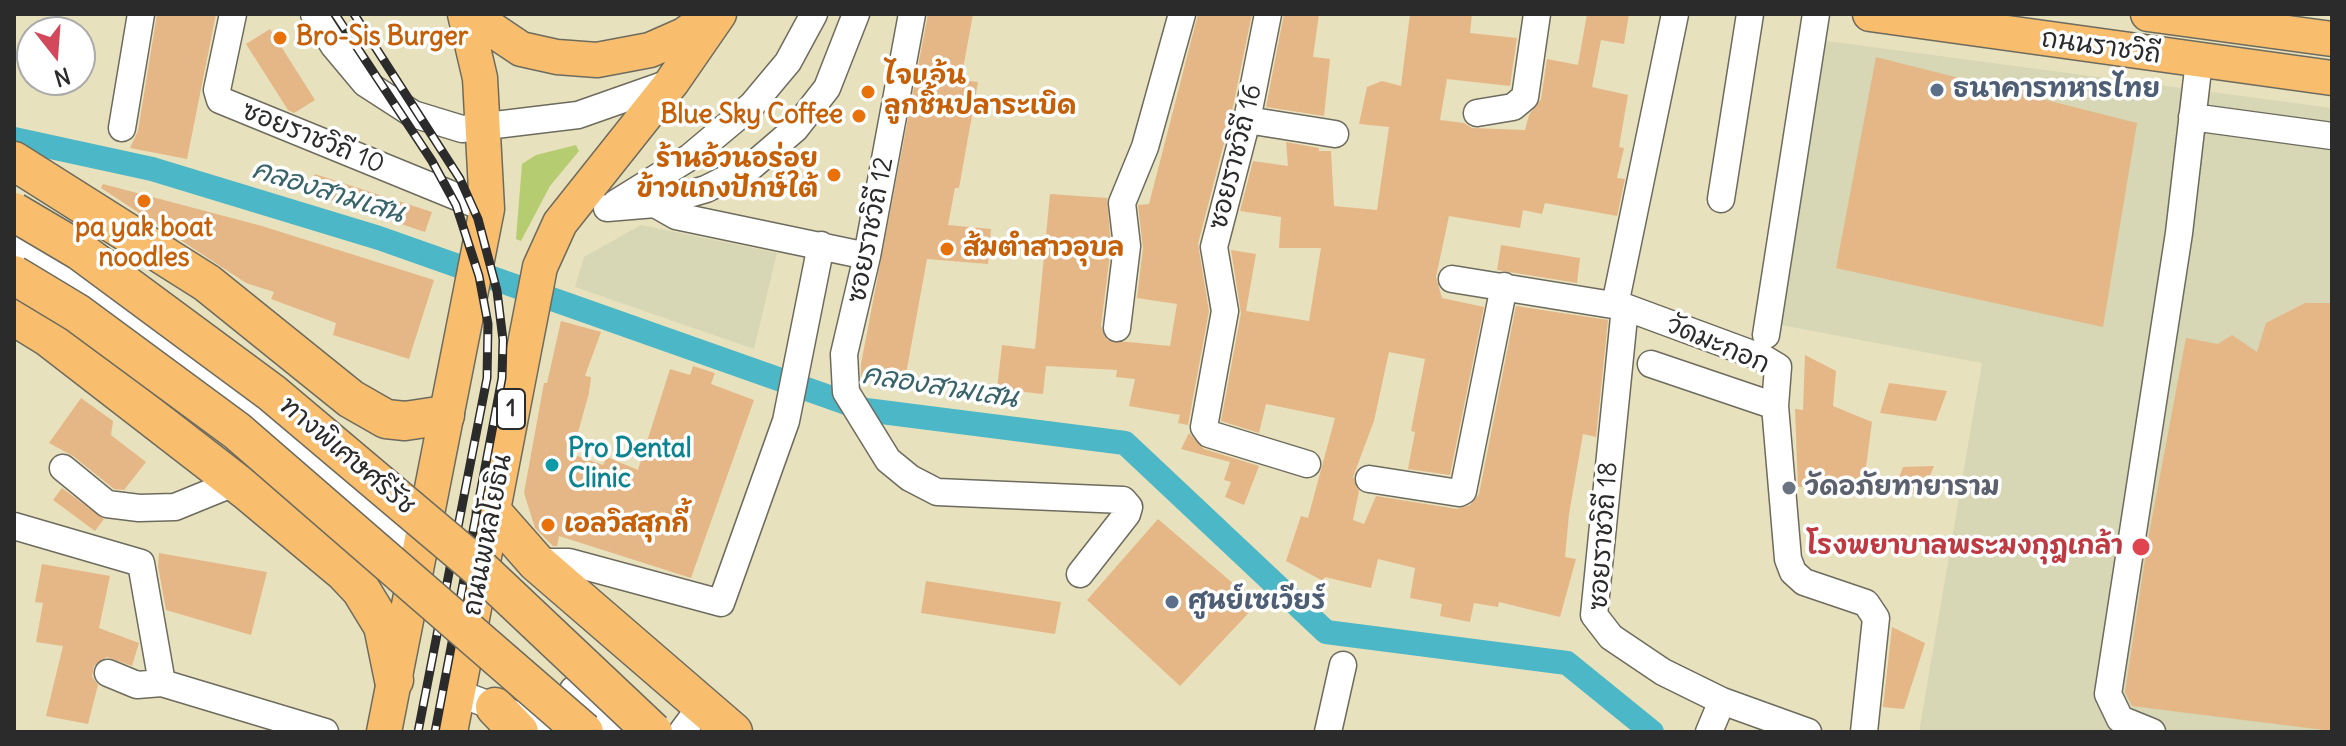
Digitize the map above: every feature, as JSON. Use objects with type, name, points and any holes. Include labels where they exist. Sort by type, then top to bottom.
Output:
[{"type":"highway","points":[[14,161],[207,283],[331,383],[386,419],[405,421],[445,415]]},
{"type":"highway","name":"ทางพิเศษศรีรัช","points":[[14,212],[80,251],[272,393],[477,566],[653,732]]},
{"type":"highway","name":"ทางพิเศษศรีรัช","points":[[14,275],[77,313],[237,431],[584,732]]},
{"type":"highway","points":[[14,316],[48,337],[240,487],[361,590],[383,626],[394,680]]},
{"type":"highway","points":[[492,512],[536,562],[692,719],[733,732]]},
{"type":"main road","points":[[384,732],[487,209],[480,78],[467,14]]},
{"type":"main road","points":[[467,14],[521,49],[557,57],[597,60],[650,50],[684,35],[712,14]]},
{"type":"main road","name":"ถนนพหลโยธิน","points":[[450,732],[530,306],[540,267],[560,223],[672,82],[719,14]]},
{"type":"main road","name":"ถนนราชวิถี","points":[[1870,14],[2332,78]]},
{"type":"main road","name":"ถนนราชวิถี","points":[[2148,14],[2332,38]]},
{"type":"street","points":[[122,128],[141,14]]},
{"type":"street","name":"ซอยราชวิถี 10","points":[[233,14],[217,90],[220,100],[487,209]]},
{"type":"street","points":[[314,14],[334,46],[365,83],[413,114],[462,129],[484,129],[578,115],[672,82]]},
{"type":"street","points":[[607,208],[690,157],[752,105],[788,62],[814,14]]},
{"type":"street","name":"ซอยราชวิถี 12","points":[[912,14],[867,256],[844,354],[844,379],[849,398],[873,441],[899,469],[937,492],[1123,500],[1129,507],[1127,514],[1091,573]]},
{"type":"street","points":[[1117,328],[1127,246],[1122,203],[1145,147],[1182,14]]},
{"type":"street","name":"ซอยราชวิถี 16","points":[[1268,14],[1247,120],[1214,247],[1225,311],[1204,427],[1209,434],[1307,464]]},
{"type":"street","points":[[1477,113],[1513,107],[1525,97],[1537,14]]},
{"type":"street","name":"ซอยราชวิถี 18","points":[[1675,14],[1620,306],[1594,615],[1600,627],[1611,637],[1663,672],[1722,701],[1808,732]]},
{"type":"street","points":[[1721,199],[1750,14]]},
{"type":"street","points":[[1766,335],[1816,14]]},
{"type":"street","points":[[560,223],[607,208],[655,204],[706,189],[752,166],[795,129],[827,88],[852,20]]},
{"type":"street","points":[[2152,732],[2120,719],[2108,694],[2179,233],[2199,61]]},
{"type":"street","points":[[2192,117],[2332,136]]},
{"type":"street","points":[[1247,120],[1335,134]]},
{"type":"street","points":[[655,204],[676,216],[867,256]]},
{"type":"street","points":[[536,562],[569,562],[721,603],[786,421],[807,331],[821,245]]},
{"type":"street","points":[[14,248],[43,264],[215,387],[418,555]]},
{"type":"street","name":"วัดมะกอก","points":[[1452,279],[1620,306],[1772,362],[1780,376],[1775,406],[1785,537],[1793,572],[1804,582],[1866,603],[1876,618],[1864,732]]},
{"type":"street","points":[[1369,479],[1459,493],[1463,491],[1504,286]]},
{"type":"street","points":[[1651,364],[1775,406]]},
{"type":"street","points":[[63,468],[107,504],[139,508],[175,507],[240,487],[284,444],[331,383]]},
{"type":"street","points":[[14,526],[141,563],[162,683]]},
{"type":"street","points":[[1328,732],[1343,665]]},
{"type":"street","points":[[108,673],[137,685],[162,683],[325,732]]},
{"type":"street","points":[[573,690],[622,732]]},
{"type":"street","points":[[458,693],[507,719],[527,719],[545,732]]},
{"type":"street","points":[[1709,732],[1722,701]]},
{"type":"shaded area","name":"โรงพยาบาลพระมงกุฎเกล้า","points":[[1819,40],[2332,108],[2332,732],[1919,732],[1982,363],[1781,325]]},
{"type":"shaded area","points":[[641,225],[777,253],[754,349],[575,287],[584,257]]},
{"type":"green space","points":[[576,145],[579,151],[550,186],[521,241],[516,239],[522,164],[536,155]]},
{"type":"building","points":[[157,14],[216,14],[187,159],[130,148],[138,131]]},
{"type":"building","points":[[928,14],[973,14],[961,80],[978,82],[959,188],[955,188],[948,225],[991,229],[988,264],[927,259],[904,385],[861,378],[861,364]]},
{"type":"building","points":[[1198,14],[1252,14],[1231,116],[1198,244],[1209,311],[1188,425],[1178,423],[1180,415],[1129,406],[1135,379],[1116,377],[1117,370],[1046,366],[1043,394],[997,389],[1002,345],[1035,349],[1050,194],[1107,198],[1111,246],[1101,326],[1107,340],[1170,346],[1177,304],[1137,298],[1143,248],[1138,205],[1149,204]]},
{"type":"building","points":[[1284,14],[1319,14],[1313,57],[1330,59],[1324,116],[1266,107]]},
{"type":"building","points":[[1410,14],[1472,14],[1470,33],[1517,38],[1510,86],[1447,79],[1440,120],[1464,123],[1472,128],[1525,130],[1529,115],[1541,99],[1547,59],[1578,65],[1587,14],[1629,14],[1624,44],[1601,40],[1592,87],[1628,95],[1619,147],[1624,148],[1617,178],[1625,179],[1617,216],[1545,203],[1542,214],[1523,210],[1520,228],[1449,216],[1436,277],[1442,298],[1484,307],[1450,475],[1408,469],[1415,432],[1411,431],[1425,359],[1389,352],[1374,421],[1353,477],[1359,491],[1353,520],[1364,524],[1376,496],[1457,509],[1470,505],[1479,494],[1516,306],[1608,320],[1596,437],[1583,434],[1569,514],[1565,557],[1576,559],[1560,617],[1499,602],[1498,607],[1474,603],[1470,622],[1440,616],[1442,604],[1410,598],[1415,568],[1378,559],[1371,588],[1325,577],[1323,581],[1286,561],[1301,516],[1308,518],[1335,418],[1266,404],[1259,433],[1221,421],[1241,313],[1231,250],[1256,254],[1246,311],[1309,321],[1321,248],[1279,248],[1281,217],[1240,211],[1253,161],[1288,166],[1286,142],[1331,151],[1334,206],[1377,210],[1389,127],[1359,124],[1367,87],[1382,81],[1401,86]]},
{"type":"building","points":[[270,29],[315,100],[294,113],[288,110],[246,44]]},
{"type":"building","points":[[1876,57],[2137,123],[2103,327],[1836,268]]},
{"type":"building","points":[[315,174],[432,212],[425,232],[308,193]]},
{"type":"building","points":[[103,184],[262,226],[434,280],[409,359],[333,335],[336,323],[271,299],[274,292],[246,283],[101,188]]},
{"type":"building","points":[[1501,245],[1580,258],[1577,283],[1497,270]]},
{"type":"building","points":[[2305,303],[2332,303],[2332,731],[2132,706],[2125,692],[2148,539],[2186,338],[2218,344],[2232,335],[2257,352],[2266,323]]},
{"type":"building","points":[[561,321],[601,332],[585,376],[591,377],[589,393],[572,454],[603,465],[607,457],[638,470],[670,369],[690,375],[693,366],[715,373],[711,384],[754,400],[691,578],[559,536],[557,546],[553,546],[535,528],[524,493],[544,383],[547,383]]},
{"type":"building","points":[[1805,355],[1836,371],[1833,406],[1872,422],[1863,489],[1823,478],[1822,487],[1798,487],[1795,409],[1803,410]]},
{"type":"building","points":[[1889,383],[1947,391],[1936,421],[1880,413]]},
{"type":"building","points":[[81,398],[113,421],[111,435],[146,462],[124,490],[114,489],[73,456],[49,443]]},
{"type":"building","points":[[1189,433],[1204,449],[1259,466],[1244,505],[1225,497],[1231,482],[1224,480],[1230,462],[1181,449]]},
{"type":"building","points":[[1934,466],[1922,495],[1894,492],[1903,467]]},
{"type":"building","points":[[62,488],[104,519],[95,531],[53,500]]},
{"type":"building","name":"ศูนย์เซเวียร์","points":[[1158,519],[1257,604],[1180,686],[1087,600]]},
{"type":"building","points":[[159,553],[267,572],[251,635],[166,610],[158,566]]},
{"type":"building","points":[[42,564],[110,576],[99,628],[139,643],[132,666],[107,657],[94,666],[92,676],[98,685],[88,724],[46,716],[63,646],[36,642],[43,603],[35,602]]},
{"type":"building","points":[[926,581],[1061,602],[1055,634],[921,613]]},
{"type":"building","points":[[1892,627],[1925,643],[1904,709],[1883,707]]},
{"type":"waterway","name":"คลองสามเสน","points":[[14,139],[152,169],[379,238],[866,410],[1125,443],[1326,632],[1567,663],[1652,732]]},
{"type":"railway","points":[[335,14],[432,161],[456,205],[479,276],[488,324],[487,378],[418,732]]},
{"type":"railway","points":[[354,14],[460,179],[478,219],[497,291],[503,340],[502,378],[435,732]]},
{"type":"place","name":"Bro-Sis Burger","points":[[280,38]]},
{"type":"place","name":"ธนาคารทหารไทย","points":[[1937,90]]},
{"type":"place","name":"ไจแอ้น ลูกชิ้นปลาระเบิด","points":[[868,92]]},
{"type":"place","name":"Blue Sky Coffee","points":[[859,116]]},
{"type":"place","name":"ร้านอ้วนอร่อย ข้าวแกงปักษ์ใต้","points":[[834,175]]},
{"type":"place","name":"pa yak boat noodles","points":[[144,201]]},
{"type":"place","name":"ส้มตำสาวอุบล","points":[[947,249]]},
{"type":"place","name":"Pro Dental Clinic","points":[[552,465]]},
{"type":"place","name":"วัดอภัยทายาราม","points":[[1789,488]]},
{"type":"place","name":"เอลวิสสุกกี้","points":[[548,525]]},
{"type":"place","name":"โรงพยาบาลพระมงกุฎเกล้า","points":[[2141,547]]},
{"type":"place","name":"ศูนย์เซเวียร์","points":[[1172,602]]}]
